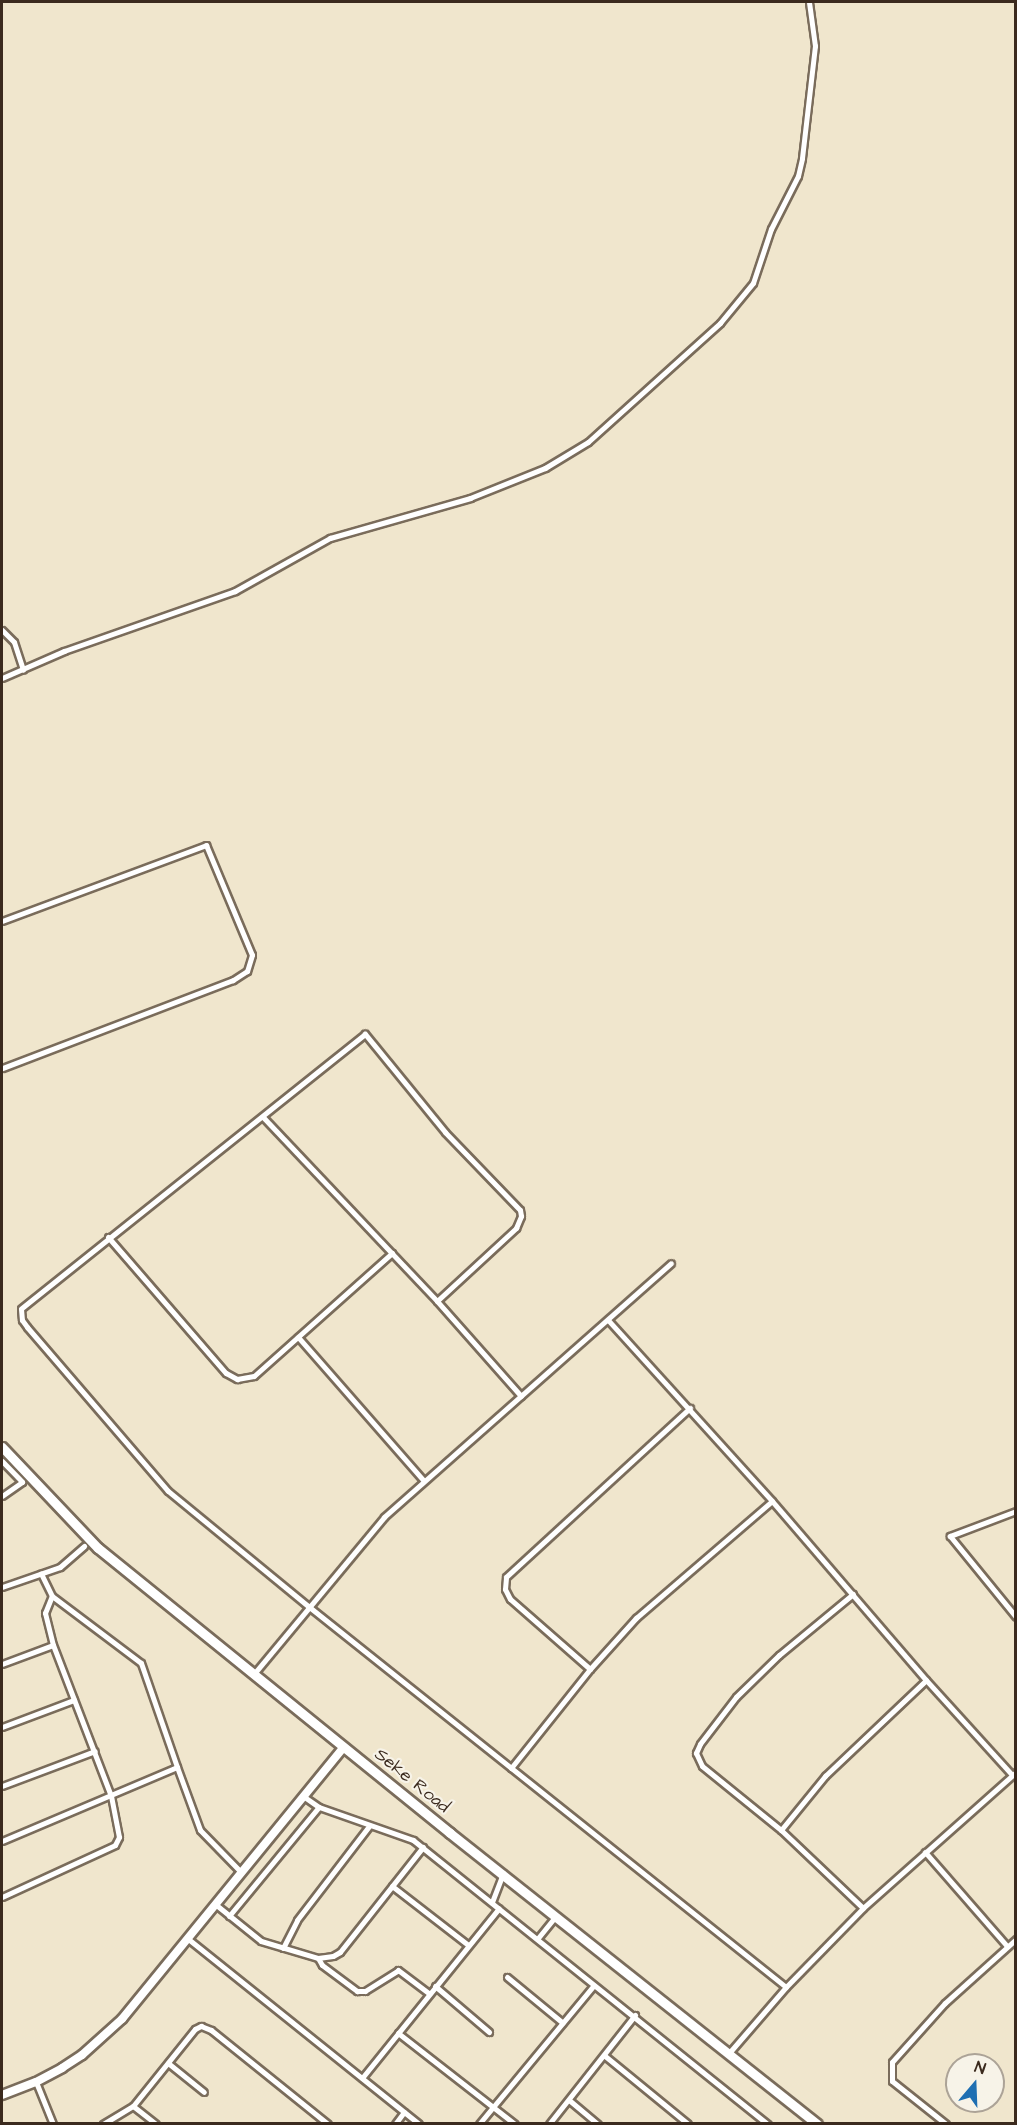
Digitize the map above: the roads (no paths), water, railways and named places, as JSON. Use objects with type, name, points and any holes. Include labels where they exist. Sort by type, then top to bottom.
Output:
[{"type":"main road","name":"Seke Road","points":[[2,1447],[98,1548],[253,1675],[817,2124]]},
{"type":"street","points":[[2,678],[64,651],[235,591],[330,538],[470,498],[545,468],[588,442],[720,323],[753,283],[771,229],[798,176],[802,158],[814,57],[809,2]]},
{"type":"street","points":[[2,630],[14,642],[24,670]]},
{"type":"street","points":[[2,921],[206,845],[252,955],[247,971],[233,980],[2,1068]]},
{"type":"street","points":[[436,1301],[516,1228],[521,1216],[520,1210],[445,1132],[365,1034],[24,1304],[21,1309],[22,1320],[168,1491],[308,1606],[786,1987]]},
{"type":"street","points":[[263,1117],[392,1253],[521,1396]]},
{"type":"street","points":[[108,1237],[226,1373],[237,1379],[254,1376],[392,1253]]},
{"type":"street","points":[[253,1675],[370,1532],[423,1480],[671,1263]]},
{"type":"street","points":[[608,1320],[690,1408],[926,1680],[1014,1773],[863,1908],[786,1987],[729,2053]]},
{"type":"street","points":[[298,1337],[423,1480]]},
{"type":"street","points":[[590,1669],[510,1599],[505,1589],[506,1577],[690,1408]]},
{"type":"street","points":[[2,1461],[22,1482],[2,1496]]},
{"type":"street","points":[[511,1768],[590,1669],[636,1618],[772,1501]]},
{"type":"street","points":[[1016,1511],[950,1536],[1016,1617]]},
{"type":"street","points":[[2,1587],[60,1567],[84,1546]]},
{"type":"street","points":[[41,1573],[52,1596],[141,1663],[200,1830],[241,1872]]},
{"type":"street","points":[[853,1594],[779,1654],[735,1697],[700,1744],[696,1754],[702,1766],[781,1830],[863,1908]]},
{"type":"street","points":[[2,1897],[115,1845],[119,1837],[111,1797],[53,1645],[45,1612],[52,1596]]},
{"type":"street","points":[[2,1664],[53,1645]]},
{"type":"street","points":[[781,1830],[825,1776],[926,1680]]},
{"type":"street","points":[[2,1727],[74,1700]]},
{"type":"street","points":[[2,2095],[36,2082],[82,2055],[115,2026],[344,1747]]},
{"type":"street","points":[[2,1786],[95,1751]]},
{"type":"street","points":[[2,1841],[111,1797],[177,1767]]},
{"type":"street","points":[[303,1796],[319,1807],[369,1826],[408,1837],[423,1847],[768,2124]]},
{"type":"street","points":[[229,1916],[319,1807]]},
{"type":"street","points":[[283,1948],[297,1920],[369,1826]]},
{"type":"street","points":[[214,1904],[261,1941],[318,1958],[340,1952],[423,1847]]},
{"type":"street","points":[[925,1852],[1007,1946]]},
{"type":"street","points":[[492,1902],[503,1873]]},
{"type":"street","points":[[392,1886],[468,1945]]},
{"type":"street","points":[[362,2078],[499,1908]]},
{"type":"street","points":[[538,1938],[556,1916]]},
{"type":"street","points":[[187,1938],[419,2124]]},
{"type":"street","points":[[946,2124],[892,2081],[891,2067],[917,2032],[945,2003],[1016,1939]]},
{"type":"street","points":[[318,1958],[322,1965],[357,1991],[365,1991],[398,1970],[429,1993]]},
{"type":"street","points":[[507,1977],[563,2024]]},
{"type":"street","points":[[479,2124],[594,1985]]},
{"type":"street","points":[[435,1986],[489,2032]]},
{"type":"street","points":[[549,2124],[605,2056],[635,2015]]},
{"type":"street","points":[[103,2124],[112,2122],[133,2106],[195,2029],[206,2026],[326,2123]]},
{"type":"street","points":[[398,2032],[515,2124]]},
{"type":"street","points":[[605,2056],[687,2124]]},
{"type":"street","points":[[168,2063],[204,2092]]},
{"type":"street","points":[[36,2082],[53,2124]]},
{"type":"street","points":[[569,2100],[598,2124]]},
{"type":"street","points":[[133,2106],[156,2124]]},
{"type":"street","points":[[395,2124],[404,2112]]}]
